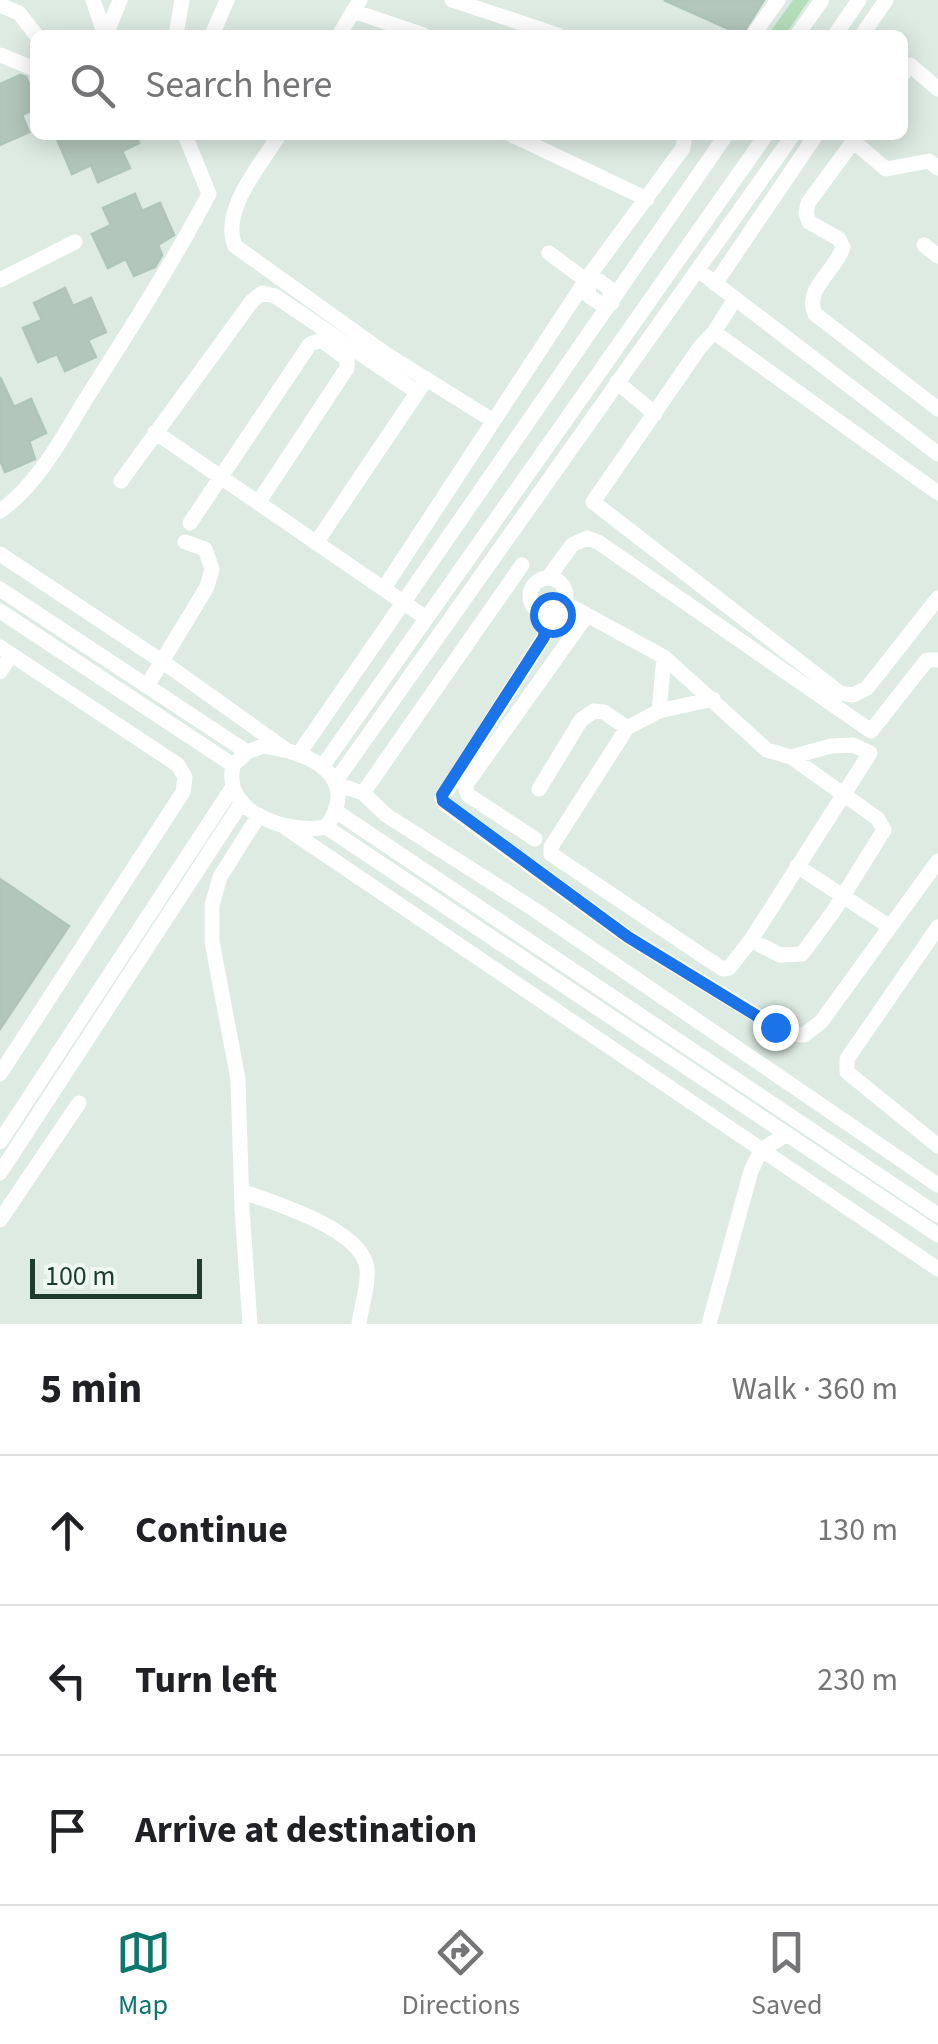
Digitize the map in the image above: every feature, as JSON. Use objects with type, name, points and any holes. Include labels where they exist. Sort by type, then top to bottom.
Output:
[{"type":"street","points":[[93,0],[104,30]]},
{"type":"street","points":[[108,30],[120,0]]},
{"type":"street","points":[[177,30],[182,0]]},
{"type":"street","points":[[214,30],[227,0]]},
{"type":"street","points":[[452,0],[543,30]]},
{"type":"street","points":[[757,30],[778,0]]},
{"type":"street","points":[[801,30],[822,0]]},
{"type":"street","points":[[838,30],[859,0]]},
{"type":"street","points":[[865,30],[886,0]]},
{"type":"street","points":[[0,5],[19,13],[32,30]]},
{"type":"street","points":[[342,30],[357,6],[412,30]]},
{"type":"street","points":[[0,55],[30,66]]},
{"type":"street","points":[[908,68],[910,65],[938,89]]},
{"type":"street","points":[[0,511],[16,500],[54,450],[210,194],[187,140]]},
{"type":"street","points":[[276,140],[236,205],[230,235],[234,246],[422,386]]},
{"type":"street","points":[[523,140],[647,198]]},
{"type":"street","points":[[384,588],[492,420],[684,140]]},
{"type":"street","points":[[293,750],[404,603],[723,140]]},
{"type":"street","points":[[322,767],[762,140]]},
{"type":"street","points":[[326,828],[337,812],[336,783],[500,545],[790,140]]},
{"type":"street","points":[[715,284],[813,140]]},
{"type":"street","points":[[855,140],[808,203],[809,222],[840,240],[843,248],[812,296],[812,306],[816,314],[938,409]]},
{"type":"street","points":[[858,140],[886,169],[929,161],[938,168]]},
{"type":"street","points":[[0,280],[76,242]]},
{"type":"street","points":[[924,245],[938,256]]},
{"type":"street","points":[[548,253],[587,281],[598,280],[610,290],[611,302]]},
{"type":"street","points":[[698,270],[938,454]]},
{"type":"street","points":[[121,481],[252,301],[262,293],[276,296],[422,386],[492,420]]},
{"type":"street","points":[[735,300],[593,502],[840,693],[854,695],[867,688],[938,598]]},
{"type":"street","points":[[714,332],[938,493]]},
{"type":"street","points":[[190,523],[310,344],[321,340],[347,358],[347,368],[258,502]]},
{"type":"street","points":[[612,352],[628,366]]},
{"type":"street","points":[[617,382],[655,414]]},
{"type":"street","points":[[316,543],[422,386]]},
{"type":"street","points":[[155,432],[426,618]]},
{"type":"street","points":[[489,561],[539,582],[563,586],[565,602],[558,612],[546,614],[532,605],[539,582],[572,544],[587,538],[598,542],[867,729],[874,730],[926,660],[938,660]]},
{"type":"street","points":[[146,686],[207,587],[212,569],[205,549],[185,542]]},
{"type":"street","points":[[500,545],[518,571]]},
{"type":"street","points":[[0,554],[322,767],[336,783],[363,793],[386,815],[532,908],[938,1185]]},
{"type":"street","points":[[363,793],[518,571]]},
{"type":"street","points":[[0,589],[247,752]]},
{"type":"street","points":[[565,602],[664,656],[766,750],[791,757],[878,819],[884,830],[844,896],[802,954],[780,954],[751,940]]},
{"type":"street","points":[[0,611],[233,766]]},
{"type":"street","points":[[546,614],[544,637],[442,798],[445,804],[628,937],[796,1037],[804,1036],[821,1022],[938,861]]},
{"type":"street","points":[[535,839],[468,795],[465,786],[586,615]]},
{"type":"street","points":[[0,672],[6,651],[178,765],[186,777],[184,792],[0,1074]]},
{"type":"street","points":[[659,711],[664,656]]},
{"type":"street","points":[[713,699],[659,711],[627,728],[550,850],[553,856],[724,968],[732,967],[870,754],[858,746],[830,746],[791,757]]},
{"type":"street","points":[[539,788],[588,714],[604,712],[627,728]]},
{"type":"street","points":[[858,746],[867,729]]},
{"type":"street","points":[[0,1142],[232,788],[233,766],[247,752],[263,746],[293,750]]},
{"type":"street","points":[[232,788],[242,802],[260,815],[286,828],[938,1269]]},
{"type":"street","points":[[0,1173],[242,802]]},
{"type":"street","points":[[337,812],[938,1216]]},
{"type":"street","points":[[250,1324],[238,1079],[212,942],[212,906],[220,876],[260,815]]},
{"type":"street","points":[[286,828],[326,828],[938,1234]]},
{"type":"street","points":[[798,866],[890,927]]},
{"type":"street","points":[[628,937],[640,915]]},
{"type":"street","points":[[938,927],[847,1059],[848,1072],[938,1146]]},
{"type":"street","points":[[0,1220],[79,1103]]},
{"type":"street","points":[[709,1324],[751,1171],[762,1150],[787,1134]]},
{"type":"street","points":[[242,1190],[324,1222],[352,1242],[367,1269],[359,1324]]},
{"type":"green space","points":[[793,0],[809,0],[788,30],[772,30]]},
{"type":"building","points":[[664,0],[764,0],[745,30],[731,30]]},
{"type":"building","points":[[20,75],[26,77],[30,111],[22,115],[29,132],[0,145],[0,84]]},
{"type":"building","points":[[57,140],[138,140],[139,143],[122,151],[130,168],[98,182],[91,165],[72,174]]},
{"type":"building","points":[[135,194],[142,211],[160,203],[174,235],[158,245],[162,255],[155,267],[134,276],[126,259],[108,268],[92,234],[111,225],[103,208]]},
{"type":"building","points":[[65,288],[73,306],[91,298],[106,332],[88,340],[96,357],[65,371],[57,354],[38,362],[23,328],[42,320],[34,303]]},
{"type":"building","points":[[0,377],[14,407],[31,399],[46,433],[29,441],[35,459],[5,472],[0,460]]},
{"type":"building","points":[[0,879],[69,926],[0,1029]]},
{"type":"route","points":[[552,614],[546,614],[544,637],[442,795],[443,801],[628,937],[775,1027]]}]
